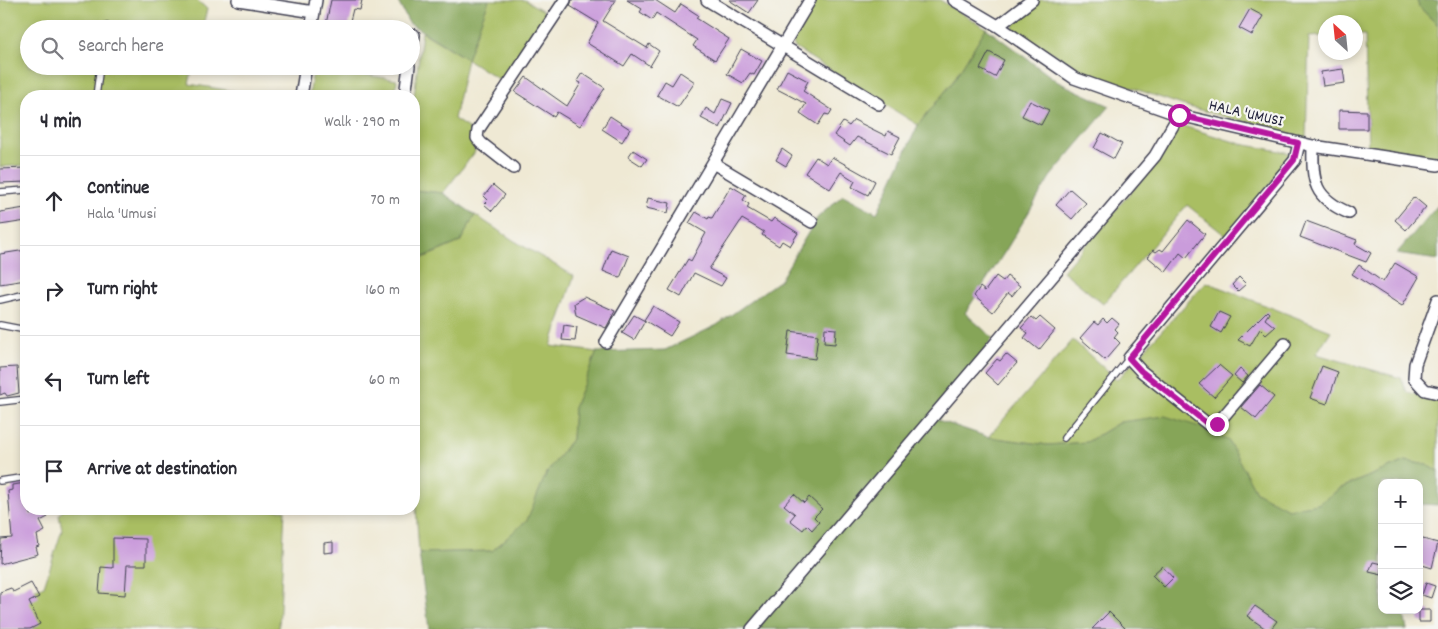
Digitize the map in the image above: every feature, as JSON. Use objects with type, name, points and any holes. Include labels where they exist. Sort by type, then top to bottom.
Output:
[{"type":"street","points":[[238,0],[314,12]]},
{"type":"street","points":[[313,20],[316,0]]},
{"type":"street","points":[[513,168],[481,143],[477,138],[478,130],[565,0]]},
{"type":"street","points":[[707,0],[879,104]]},
{"type":"street","points":[[606,342],[713,164],[782,44],[810,0]]},
{"type":"street","name":"HALA 'UMUSI","points":[[954,0],[998,26],[1074,78],[1179,115],[1313,146],[1438,165]]},
{"type":"street","points":[[998,26],[1032,0]]},
{"type":"street","points":[[302,90],[304,75]]},
{"type":"street","points":[[406,90],[408,75]]},
{"type":"street","points":[[752,629],[1154,156],[1179,115]]},
{"type":"street","points":[[1285,344],[1217,424],[1209,425],[1141,371],[1129,358],[1294,160],[1298,143]]},
{"type":"street","points":[[1313,146],[1313,178],[1319,191],[1332,205],[1349,213]]},
{"type":"street","points":[[713,164],[812,222]]},
{"type":"street","points":[[1438,300],[1415,364],[1414,378],[1425,390],[1438,393]]},
{"type":"lane","points":[[97,90],[99,75]]},
{"type":"lane","points":[[0,192],[20,190]]},
{"type":"lane","points":[[0,300],[20,295]]},
{"type":"lane","points":[[0,325],[20,329]]},
{"type":"lane","points":[[1064,438],[1129,358]]},
{"type":"lane","points":[[0,402],[20,400]]},
{"type":"lane","points":[[0,481],[20,479]]},
{"type":"green space","points":[[0,0],[197,0],[207,9],[204,20],[20,20],[20,75],[191,75],[189,84],[226,90],[20,90],[20,165],[0,167]]},
{"type":"green space","points":[[397,0],[489,0],[467,59],[420,30],[420,20],[407,20]]},
{"type":"green space","points":[[489,0],[525,0],[552,16],[506,84],[467,59]]},
{"type":"green space","points":[[815,0],[940,0],[986,28],[952,83],[918,125],[795,48],[791,37]]},
{"type":"green space","points":[[1040,0],[1417,0],[1419,7],[1438,25],[1438,159],[1368,150],[1363,15],[1318,15],[1318,36],[1309,37],[1306,139],[1182,105],[1083,71],[1013,30],[1014,21]]},
{"type":"green space","points":[[1417,0],[1438,0],[1438,25],[1419,7]]},
{"type":"green space","points":[[986,28],[1058,82],[1110,106],[1050,177],[965,313],[993,338],[938,420],[988,437],[1048,445],[1087,442],[1120,422],[1165,416],[1200,427],[1228,440],[1256,492],[1288,509],[1318,504],[1341,488],[1405,461],[1427,465],[1438,471],[1438,505],[1423,504],[1423,479],[1378,479],[1378,614],[1404,614],[1407,629],[429,629],[419,553],[492,551],[527,520],[546,474],[572,439],[574,407],[597,352],[665,350],[717,325],[780,280],[817,218],[843,195],[877,213],[918,125],[952,83]]},
{"type":"green space","points":[[422,32],[467,59],[454,119],[471,130],[475,152],[443,193],[420,191],[420,90],[415,90],[417,75],[420,75]]},
{"type":"green space","points":[[312,75],[367,75],[397,80],[396,90],[310,90]]},
{"type":"green space","points":[[1180,125],[1241,144],[1291,153],[1289,162],[1226,236],[1187,205],[1103,304],[1063,271],[1161,157]]},
{"type":"green space","points":[[420,191],[443,193],[475,215],[460,242],[420,259]]},
{"type":"green space","points":[[1438,205],[1438,260],[1396,254]]},
{"type":"green space","points":[[475,215],[574,276],[551,346],[597,352],[574,407],[572,439],[546,474],[528,520],[492,551],[419,553],[417,515],[420,515],[420,259],[460,242]]},
{"type":"green space","points":[[1206,282],[1331,331],[1316,354],[1401,378],[1407,392],[1438,400],[1438,471],[1427,465],[1405,461],[1341,488],[1318,504],[1288,510],[1256,492],[1243,469],[1120,422],[1087,442],[1048,445],[988,437],[1073,340],[1117,380]]},
{"type":"green space","points":[[59,515],[285,515],[279,629],[0,629],[0,603],[44,586],[62,530]]},
{"type":"building","points":[[331,0],[362,0],[360,10],[353,9],[350,20],[327,20]]},
{"type":"building","points":[[572,0],[616,0],[603,21],[647,48],[649,44],[659,51],[650,66],[632,54],[624,66],[587,43],[598,23],[570,6]]},
{"type":"building","points":[[627,0],[655,0],[675,13],[681,4],[698,15],[696,18],[729,39],[715,60],[693,46],[697,40],[656,13],[652,20],[640,12],[642,9]]},
{"type":"building","points":[[729,0],[758,0],[749,13]]},
{"type":"building","points":[[1250,9],[1263,16],[1252,35],[1239,28]]},
{"type":"building","points":[[741,49],[762,61],[754,75],[750,73],[743,83],[727,74]]},
{"type":"building","points":[[989,52],[1004,60],[995,77],[980,69]]},
{"type":"building","points":[[1343,69],[1345,83],[1323,86],[1321,72]]},
{"type":"building","points":[[787,70],[808,81],[803,91],[832,110],[829,115],[825,114],[818,125],[800,113],[806,104],[777,89]]},
{"type":"building","points":[[680,72],[695,82],[678,107],[657,95],[665,81],[672,85]]},
{"type":"building","points":[[582,73],[605,88],[580,126],[557,112],[554,117],[515,92],[526,77],[567,106],[581,83],[577,81]]},
{"type":"building","points":[[722,99],[732,103],[720,128],[701,118],[706,108],[715,114]]},
{"type":"building","points":[[1030,101],[1049,110],[1041,125],[1022,116]]},
{"type":"building","points":[[1339,110],[1367,111],[1367,129],[1339,129]]},
{"type":"building","points":[[610,116],[630,129],[622,142],[602,129]]},
{"type":"building","points":[[854,120],[886,136],[888,131],[900,137],[891,154],[857,137],[850,146],[834,135],[843,122],[849,126]]},
{"type":"building","points":[[1102,133],[1122,144],[1114,159],[1094,148]]},
{"type":"building","points":[[782,149],[792,156],[786,166],[776,160]]},
{"type":"building","points":[[633,150],[647,159],[642,166],[628,157]]},
{"type":"building","points":[[816,157],[827,164],[832,157],[875,181],[868,195],[852,187],[855,181],[841,172],[830,189],[805,173]]},
{"type":"building","points":[[20,168],[20,182],[0,183],[0,169]]},
{"type":"building","points":[[493,185],[505,195],[492,211],[484,204],[488,200],[484,196]]},
{"type":"building","points":[[731,186],[746,195],[743,200],[749,204],[747,208],[771,222],[774,218],[798,233],[790,246],[782,241],[779,246],[762,235],[764,232],[742,219],[709,269],[726,278],[721,286],[694,273],[681,297],[669,290],[688,259],[691,261],[706,233],[689,223],[696,212],[708,219],[709,217],[712,218]]},
{"type":"building","points":[[1070,189],[1086,203],[1072,219],[1056,205]]},
{"type":"building","points":[[1414,197],[1426,207],[1406,230],[1395,220]]},
{"type":"building","points":[[648,198],[670,203],[668,213],[646,208]]},
{"type":"building","points":[[20,209],[20,222],[0,225],[0,212]]},
{"type":"building","points":[[1188,220],[1205,234],[1186,258],[1180,253],[1166,272],[1148,257],[1153,250],[1156,252],[1160,249],[1163,251]]},
{"type":"building","points":[[1306,221],[1357,240],[1355,244],[1371,253],[1366,262],[1300,237]]},
{"type":"building","points":[[611,249],[629,256],[620,278],[603,271]]},
{"type":"building","points":[[20,251],[20,281],[0,284],[0,254]]},
{"type":"building","points":[[1395,263],[1419,277],[1402,306],[1352,274],[1359,265],[1383,282]]},
{"type":"building","points":[[996,276],[1003,281],[1007,276],[1020,286],[1012,296],[1008,293],[993,312],[974,296],[980,287],[985,291]]},
{"type":"building","points":[[1239,277],[1246,284],[1238,291],[1232,285]]},
{"type":"building","points":[[584,297],[615,311],[606,328],[576,315],[574,303]]},
{"type":"building","points":[[653,306],[679,322],[670,336],[644,320]]},
{"type":"building","points":[[1267,311],[1269,313],[1265,319],[1275,327],[1266,335],[1260,329],[1250,346],[1238,340]]},
{"type":"building","points":[[1219,312],[1230,317],[1221,333],[1211,327]]},
{"type":"building","points":[[634,315],[645,321],[634,340],[622,333]]},
{"type":"building","points":[[1031,317],[1036,321],[1040,317],[1055,330],[1039,350],[1024,338],[1028,333],[1021,328]]},
{"type":"building","points":[[1112,318],[1119,324],[1115,329],[1118,332],[1114,337],[1120,343],[1105,360],[1080,338],[1094,322],[1098,325],[1103,319],[1107,323]]},
{"type":"building","points":[[564,325],[577,327],[575,341],[562,340]]},
{"type":"building","points":[[825,328],[836,329],[835,344],[824,343]]},
{"type":"building","points":[[790,331],[818,335],[815,359],[787,355]]},
{"type":"building","points":[[1006,354],[1017,363],[998,385],[985,373],[997,359],[1000,361]]},
{"type":"building","points":[[1219,365],[1232,376],[1214,397],[1199,384]]},
{"type":"building","points":[[1322,366],[1338,372],[1327,404],[1310,398]]},
{"type":"building","points":[[17,367],[19,393],[7,396],[5,393],[0,395],[0,368]]},
{"type":"building","points":[[1240,369],[1248,376],[1242,383],[1234,376]]},
{"type":"building","points":[[1260,385],[1274,397],[1256,419],[1241,407]]},
{"type":"building","points":[[20,484],[20,515],[47,515],[48,517],[40,521],[45,531],[37,535],[39,546],[36,547],[38,554],[0,564],[1,539],[12,538],[8,491],[12,490],[12,485]]},
{"type":"building","points":[[794,494],[804,503],[809,497],[822,509],[814,517],[819,522],[812,530],[807,525],[803,530],[790,520],[795,514],[784,505]]},
{"type":"building","points":[[113,538],[146,539],[146,565],[127,565],[125,595],[99,593],[101,567],[113,568]]},
{"type":"building","points":[[1423,539],[1438,543],[1432,568],[1423,565]]},
{"type":"building","points":[[333,542],[333,552],[324,553],[324,543]]},
{"type":"building","points":[[1373,562],[1378,563],[1378,574],[1369,572]]},
{"type":"building","points":[[1162,566],[1173,578],[1164,587],[1152,575]]},
{"type":"building","points":[[31,583],[39,597],[29,602],[40,624],[30,629],[0,629],[0,592],[11,588],[13,592]]},
{"type":"building","points":[[1426,583],[1435,586],[1431,598],[1423,595]]},
{"type":"building","points":[[1255,606],[1277,621],[1271,629],[1266,629],[1247,616]]},
{"type":"building","points":[[1423,610],[1430,610],[1430,622],[1419,622],[1419,614],[1423,614]]},
{"type":"building","points":[[1109,612],[1126,629],[1092,629]]},
{"type":"route","points":[[1179,115],[1298,143],[1294,160],[1129,358],[1141,371],[1209,425],[1217,424]]}]
